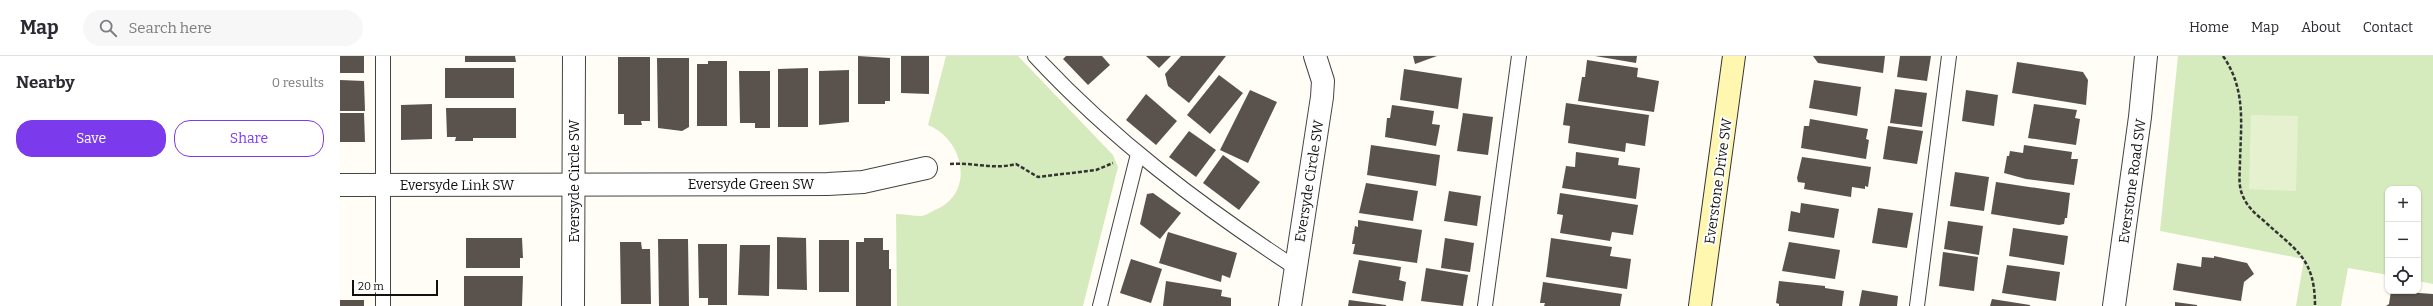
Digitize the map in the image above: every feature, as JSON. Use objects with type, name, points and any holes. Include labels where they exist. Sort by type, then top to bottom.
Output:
[{"type":"street","name":"Eversyde Circle SW","points":[[574,56],[574,306]]},
{"type":"street","name":"Eversyde Circle SW","points":[[1290,306],[1322,97],[1323,82],[1315,56]]},
{"type":"street","name":"Everstone Drive SW","points":[[1700,306],[1734,56]]},
{"type":"street","name":"Everstone Road SW","points":[[2114,306],[2139,125],[2146,56]]},
{"type":"street","name":"Eversyde Green SW","points":[[575,184],[828,184],[863,182],[926,168]]},
{"type":"street","name":"Eversyde Link SW","points":[[340,185],[575,184]]},
{"type":"lane","points":[[383,56],[383,306]]},
{"type":"lane","points":[[1035,56],[1101,121],[1138,154],[1186,192],[1296,268]]},
{"type":"lane","points":[[1485,306],[1519,56]]},
{"type":"lane","points":[[1917,306],[1949,56]]},
{"type":"lane","points":[[1100,306],[1138,154]]},
{"type":"path","points":[[2223,56],[2233,70],[2240,92],[2240,179],[2242,194],[2251,210],[2298,250],[2310,270],[2315,287],[2315,306]]},
{"type":"path","points":[[926,168],[966,162],[1004,167],[1016,164],[1038,177],[1096,170],[1138,154]]},
{"type":"green space","points":[[946,56],[1018,56],[1113,155],[1118,167],[1083,306],[897,306],[896,214],[921,216],[930,213],[948,202],[956,192],[960,180],[960,167],[957,154],[950,142],[941,132],[928,125]]},
{"type":"green space","points":[[2178,56],[2433,56],[2433,284],[2421,282],[2421,186],[2385,186],[2385,274],[2348,268],[2341,306],[2296,306],[2304,259],[2160,231]]},
{"type":"green space","points":[[2251,115],[2298,116],[2296,191],[2249,189]]},
{"type":"building","points":[[340,56],[364,56],[364,73],[340,73]]},
{"type":"building","points":[[465,56],[515,56],[516,62],[465,62]]},
{"type":"building","points":[[858,56],[890,58],[890,101],[885,101],[885,104],[858,104]]},
{"type":"building","points":[[901,56],[929,56],[929,94],[901,93]]},
{"type":"building","points":[[1066,56],[1102,56],[1110,65],[1088,85],[1063,59]]},
{"type":"building","points":[[1146,56],[1171,56],[1159,68]]},
{"type":"building","points":[[1181,56],[1226,56],[1189,103],[1168,86],[1165,74]]},
{"type":"building","points":[[1413,56],[1437,56],[1415,64]]},
{"type":"building","points":[[1595,56],[1637,56],[1636,63]]},
{"type":"building","points":[[1813,56],[1885,56],[1883,73],[1818,63]]},
{"type":"building","points":[[1900,56],[1931,56],[1927,81],[1897,77]]},
{"type":"building","points":[[618,57],[650,57],[650,121],[641,121],[642,125],[624,125],[624,114],[618,114]]},
{"type":"building","points":[[657,58],[689,58],[689,127],[682,131],[658,128]]},
{"type":"building","points":[[1587,60],[1638,68],[1637,77],[1659,81],[1654,112],[1578,101],[1582,77],[1585,77]]},
{"type":"building","points":[[708,61],[727,61],[727,126],[697,126],[697,64],[708,64]]},
{"type":"building","points":[[2017,62],[2083,72],[2088,80],[2086,105],[2012,93]]},
{"type":"building","points":[[445,68],[514,68],[514,98],[445,98]]},
{"type":"building","points":[[808,68],[808,127],[778,127],[778,69]]},
{"type":"building","points":[[1404,69],[1462,78],[1458,109],[1400,100]]},
{"type":"building","points":[[849,70],[849,122],[819,125],[819,71]]},
{"type":"building","points":[[739,71],[770,71],[770,128],[755,128],[755,123],[740,123]]},
{"type":"building","points":[[1219,75],[1243,93],[1210,134],[1187,115]]},
{"type":"building","points":[[340,80],[364,81],[365,111],[340,111]]},
{"type":"building","points":[[1814,80],[1861,87],[1857,116],[1809,108]]},
{"type":"building","points":[[1895,89],[1927,93],[1922,127],[1890,123]]},
{"type":"building","points":[[1250,90],[1277,102],[1248,163],[1220,150]]},
{"type":"building","points":[[1966,90],[1998,95],[1994,126],[1962,121]]},
{"type":"building","points":[[1146,94],[1177,121],[1156,145],[1126,120]]},
{"type":"building","points":[[1566,103],[1649,115],[1645,146],[1626,143],[1625,152],[1568,143],[1570,126],[1563,125]]},
{"type":"building","points":[[432,104],[432,139],[401,140],[401,105]]},
{"type":"building","points":[[2034,104],[2077,110],[2075,118],[2080,119],[2076,145],[2028,138]]},
{"type":"building","points":[[1392,105],[1434,111],[1432,124],[1440,125],[1436,146],[1385,137],[1387,118],[1390,118]]},
{"type":"building","points":[[446,108],[516,108],[516,138],[473,138],[473,141],[455,141],[456,137],[447,137]]},
{"type":"building","points":[[340,113],[364,113],[365,142],[340,142]]},
{"type":"building","points":[[1463,113],[1493,117],[1488,155],[1457,151]]},
{"type":"building","points":[[1810,119],[1868,129],[1866,139],[1869,140],[1866,159],[1801,148],[1804,126],[1809,126]]},
{"type":"building","points":[[1888,126],[1923,131],[1917,164],[1883,159]]},
{"type":"building","points":[[1189,131],[1216,150],[1196,177],[1169,157]]},
{"type":"building","points":[[1371,145],[1440,155],[1436,186],[1367,175]]},
{"type":"building","points":[[2024,145],[2072,152],[2071,159],[2078,159],[2074,185],[2026,179],[2004,173],[2007,156],[2009,156],[2010,151],[2023,153]]},
{"type":"building","points":[[1576,152],[1619,158],[1618,165],[1640,168],[1636,199],[1562,188],[1566,166],[1575,167]]},
{"type":"building","points":[[1223,155],[1260,182],[1239,210],[1203,183]]},
{"type":"building","points":[[1802,157],[1871,167],[1868,187],[1865,186],[1865,189],[1852,187],[1851,197],[1804,189],[1805,183],[1798,182],[1797,178]]},
{"type":"building","points":[[1955,172],[1989,177],[1984,211],[1950,206]]},
{"type":"building","points":[[1996,182],[2070,193],[2067,218],[2065,218],[2064,224],[2059,225],[1991,214]]},
{"type":"building","points":[[1366,183],[1418,191],[1413,221],[1359,213]]},
{"type":"building","points":[[1449,191],[1481,196],[1477,226],[1444,221]]},
{"type":"building","points":[[1153,193],[1181,213],[1160,239],[1140,224],[1147,194]]},
{"type":"building","points":[[1560,193],[1638,205],[1633,235],[1612,232],[1610,241],[1560,233],[1563,215],[1557,214]]},
{"type":"building","points":[[1801,203],[1839,209],[1834,238],[1788,231],[1791,211],[1800,213]]},
{"type":"building","points":[[1878,208],[1913,213],[1907,248],[1872,243]]},
{"type":"building","points":[[1358,220],[1422,230],[1417,263],[1353,254],[1355,244],[1352,244],[1355,226],[1358,227]]},
{"type":"building","points":[[1948,221],[1983,226],[1979,255],[1944,249]]},
{"type":"building","points":[[2013,228],[2068,236],[2064,265],[2009,256]]},
{"type":"building","points":[[1168,232],[1237,253],[1230,278],[1222,275],[1221,282],[1159,263]]},
{"type":"building","points":[[777,237],[806,238],[807,290],[777,289]]},
{"type":"building","points":[[466,238],[522,238],[523,258],[520,258],[520,268],[466,268]]},
{"type":"building","points":[[864,238],[883,238],[883,250],[889,250],[889,269],[891,269],[891,306],[856,306],[856,242],[864,242]]},
{"type":"building","points":[[1445,238],[1474,243],[1470,272],[1441,268]]},
{"type":"building","points":[[1551,238],[1612,247],[1610,256],[1631,259],[1627,289],[1546,277]]},
{"type":"building","points":[[658,239],[688,239],[689,306],[659,306]]},
{"type":"building","points":[[819,240],[849,240],[849,292],[819,292]]},
{"type":"building","points":[[620,242],[641,242],[642,249],[650,249],[651,304],[621,304]]},
{"type":"building","points":[[1789,242],[1840,250],[1835,279],[1782,271]]},
{"type":"building","points":[[698,244],[727,244],[727,305],[708,305],[708,298],[699,298]]},
{"type":"building","points":[[740,245],[770,245],[769,296],[738,295]]},
{"type":"building","points":[[1943,252],[1978,257],[1974,291],[1939,286]]},
{"type":"building","points":[[2214,256],[2247,263],[2254,274],[2244,282],[2241,301],[2173,290],[2177,263],[2201,267],[2202,257],[2214,258]]},
{"type":"building","points":[[1131,259],[1162,269],[1151,303],[1120,293]]},
{"type":"building","points":[[1359,260],[1401,267],[1399,280],[1406,282],[1403,301],[1352,293]]},
{"type":"building","points":[[2007,265],[2060,272],[2056,301],[2002,293]]},
{"type":"building","points":[[1426,268],[1468,275],[1463,306],[1421,301]]},
{"type":"building","points":[[464,276],[523,276],[522,306],[464,306]]},
{"type":"building","points":[[1166,281],[1222,290],[1221,296],[1231,298],[1231,306],[1163,306]]},
{"type":"building","points":[[1779,281],[1825,286],[1825,288],[1844,291],[1842,306],[1779,306],[1779,304],[1776,303]]},
{"type":"building","points":[[1543,282],[1622,294],[1620,306],[1544,306],[1545,303],[1540,303]]},
{"type":"building","points":[[1862,290],[1898,296],[1897,306],[1859,306]]},
{"type":"building","points":[[2391,294],[2433,294],[2433,306],[2386,306],[2389,304]]},
{"type":"building","points":[[1992,299],[2030,305],[2030,306],[1990,306]]},
{"type":"building","points":[[340,300],[364,300],[364,306],[340,306]]},
{"type":"building","points":[[1349,300],[1386,305],[1386,306],[1348,306]]},
{"type":"building","points":[[2175,302],[2197,305],[2197,306],[2175,306]]}]
